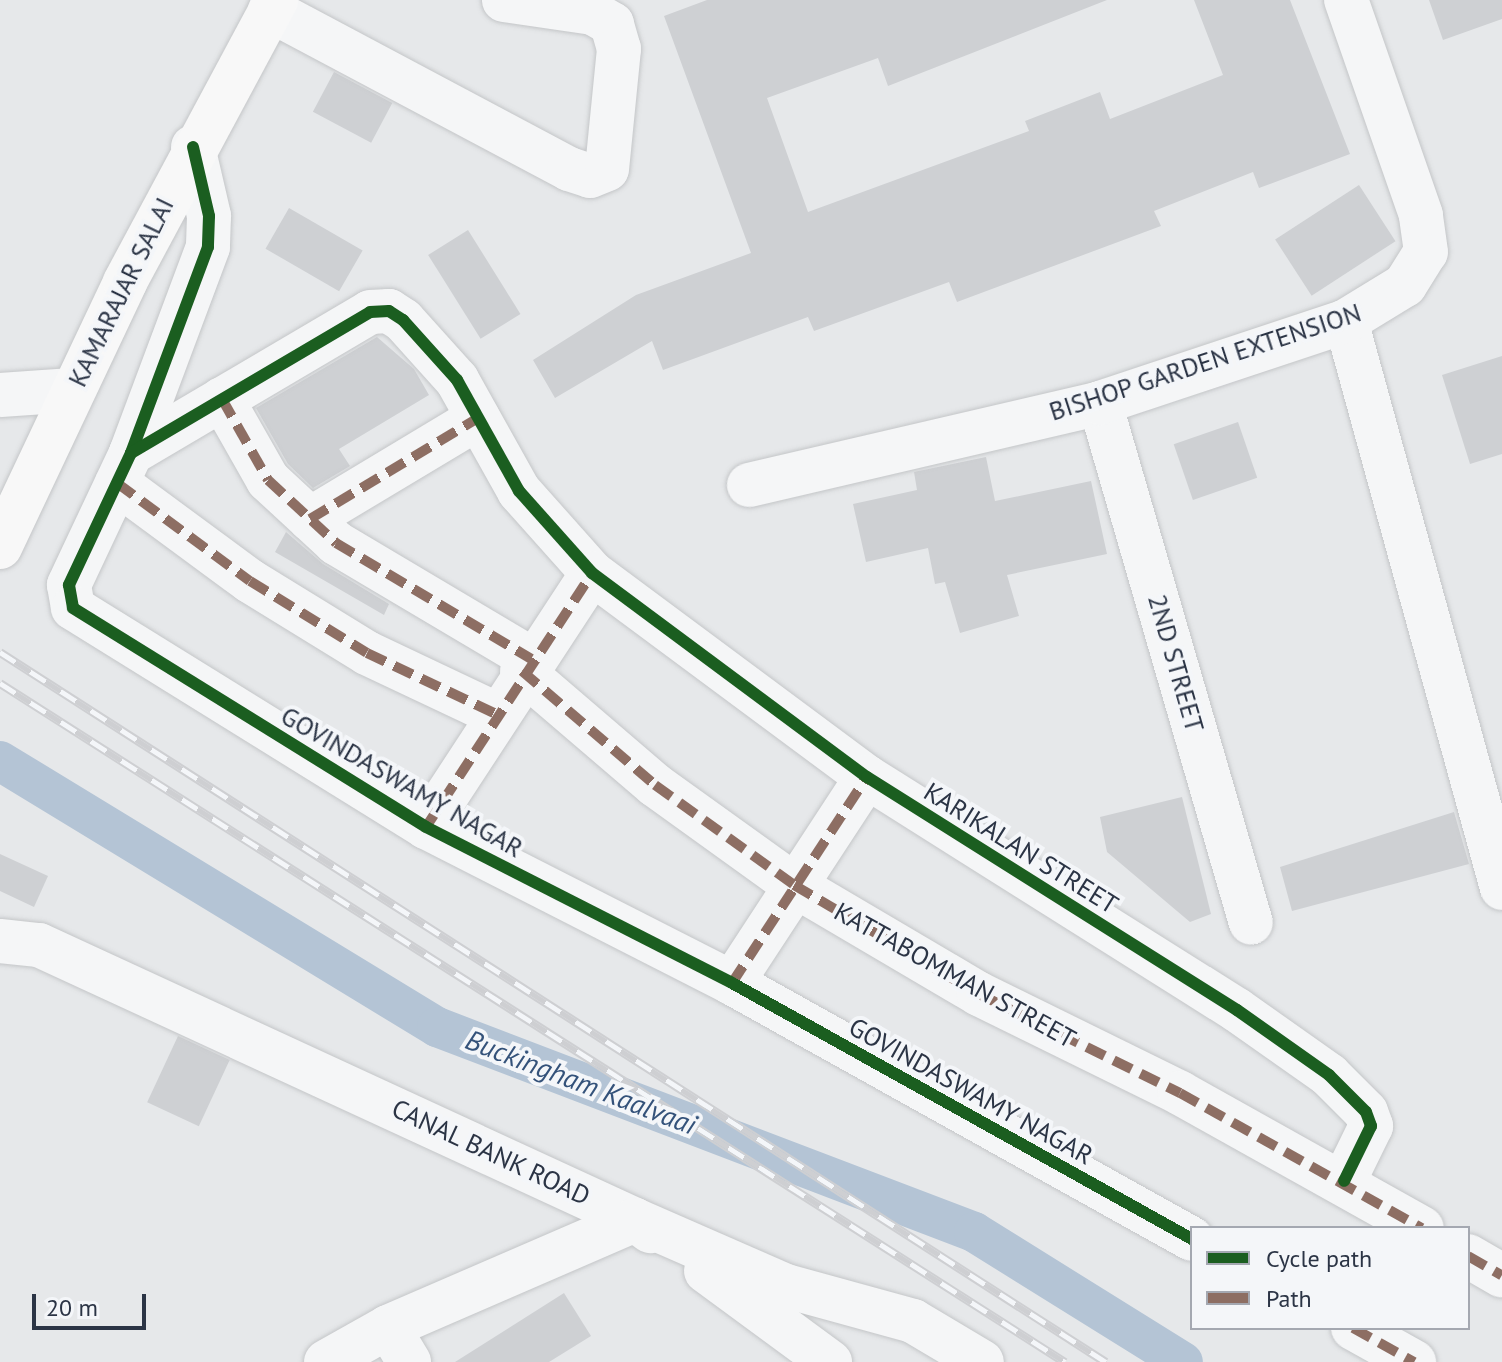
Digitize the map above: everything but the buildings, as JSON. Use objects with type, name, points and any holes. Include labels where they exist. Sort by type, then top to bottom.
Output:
[{"type":"street","points":[[273,5],[569,169],[590,176],[607,169],[619,49],[612,24],[593,13],[504,0]]},
{"type":"street","name":"BISHOP GARDEN EXTENSION","points":[[749,485],[1100,403],[1346,321],[1405,285],[1426,252],[1421,215],[1346,0]]},
{"type":"street","name":"KAMARAJAR SALAI","points":[[0,547],[72,390],[193,147],[273,5]]},
{"type":"street","name":"GOVINDASWAMY NAGAR","points":[[193,147],[209,216],[208,247],[124,468],[69,585],[73,608],[426,827],[732,983],[1190,1238]]},
{"type":"street","name":"KARIKALAN STREET","points":[[124,468],[222,399],[370,312],[389,311],[457,380],[519,491],[592,573],[867,777],[1237,1010],[1329,1075],[1366,1112],[1371,1126],[1344,1181]]},
{"type":"street","points":[[1346,321],[1502,888]]},
{"type":"street","points":[[0,395],[72,390]]},
{"type":"street","name":"KATTABOMMAN STREET","points":[[222,399],[268,480],[336,543],[526,665],[655,785],[794,885],[979,994],[1344,1181],[1419,1226]]},
{"type":"street","name":"2ND STREET","points":[[1100,403],[1251,923]]},
{"type":"street","points":[[310,519],[478,418]]},
{"type":"street","points":[[124,468],[250,581],[354,645],[496,714]]},
{"type":"street","points":[[426,827],[526,665],[592,573]]},
{"type":"street","points":[[732,983],[867,777]]},
{"type":"street","name":"CANAL BANK ROAD","points":[[0,941],[39,945],[635,1220],[786,1286],[913,1321],[982,1362]]},
{"type":"street","points":[[326,1362],[399,1345],[635,1220],[830,1362]]},
{"type":"street","points":[[1470,1257],[1502,1276]]},
{"type":"street","points":[[1357,1330],[1414,1362]]},
{"type":"waterway","name":"Buckingham Kaalvaai","points":[[0,761],[437,1027],[974,1232],[1183,1362]]},
{"type":"railway","points":[[0,652],[1106,1362]]},
{"type":"railway","points":[[0,683],[1065,1362]]},
{"type":"marked path","points":[[222,399],[268,480],[336,543],[531,659]]},
{"type":"marked path","points":[[310,519],[478,418]]},
{"type":"marked path","points":[[117,483],[250,581],[367,653],[496,714]]},
{"type":"marked path","points":[[426,827],[592,573]]},
{"type":"marked path","points":[[522,671],[655,785],[794,885],[979,994],[1180,1093],[1418,1226]]},
{"type":"marked path","points":[[732,983],[867,777]]},
{"type":"marked path","points":[[1470,1257],[1502,1276]]},
{"type":"marked path","points":[[1357,1330],[1414,1362]]},
{"type":"cycle path","points":[[193,147],[209,216],[208,247],[131,453],[69,585],[73,608],[426,827],[732,983],[1190,1238]]},
{"type":"cycle path","points":[[131,453],[370,312],[389,311],[403,320],[457,380],[519,491],[592,573],[867,777],[1237,1010],[1329,1075],[1366,1112],[1371,1126],[1344,1181]]}]
